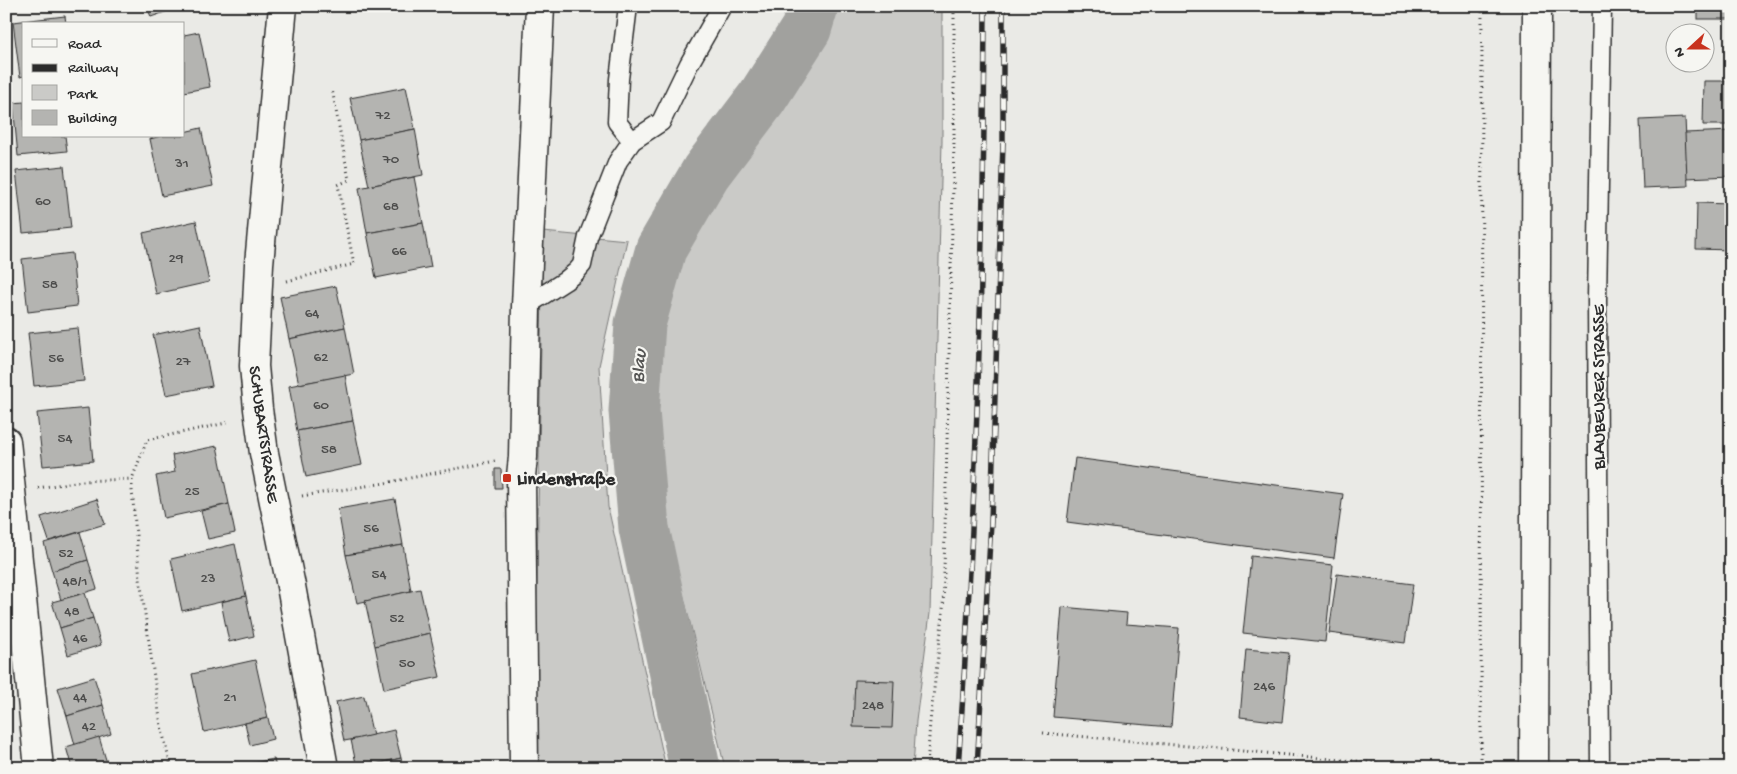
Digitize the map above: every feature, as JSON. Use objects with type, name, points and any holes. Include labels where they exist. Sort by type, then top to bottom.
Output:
[{"type":"street","name":"SCHUBARTSTRASSE","points":[[283,6],[258,288],[255,374],[258,415],[324,768]]},
{"type":"street","points":[[524,768],[521,476],[526,306],[540,6]]},
{"type":"street","points":[[1534,768],[1537,6]]},
{"type":"street","points":[[6,442],[39,768]]},
{"type":"lane","points":[[628,6],[619,79],[617,122],[632,141]]},
{"type":"lane","points":[[526,306],[565,281],[582,265],[588,237],[618,161],[632,141],[661,122],[689,64],[722,6]]},
{"type":"lane","name":"BLAUBEURER STRASSE","points":[[1600,768],[1597,300],[1602,6]]},
{"type":"path","points":[[926,768],[942,614],[954,141],[954,6]]},
{"type":"path","points":[[1481,768],[1482,6]]},
{"type":"path","points":[[258,288],[354,264],[338,185],[349,180],[332,90]]},
{"type":"path","points":[[171,768],[161,726],[140,579],[132,479],[147,440],[226,423]]},
{"type":"path","points":[[273,500],[385,483],[523,457]]},
{"type":"path","points":[[12,493],[81,481],[132,479]]},
{"type":"path","points":[[1043,733],[1432,768]]},
{"type":"green space","points":[[830,6],[942,6],[942,141],[930,613],[916,721],[913,768],[725,768],[667,527],[653,418],[653,325],[672,258],[713,184],[812,54]]},
{"type":"green space","points":[[543,232],[627,240],[599,366],[608,507],[666,768],[537,768],[535,686]]},
{"type":"building","points":[[147,6],[182,6],[151,17]]},
{"type":"building","points":[[1698,6],[1731,6],[1731,19],[1698,19]]},
{"type":"building","points":[[65,16],[66,22],[22,22],[22,76],[20,77],[13,22]]},
{"type":"building","points":[[199,32],[210,87],[185,92],[185,35]]},
{"type":"building","points":[[1704,81],[1731,81],[1731,125],[1703,125]]},
{"type":"building","points":[[406,87],[415,129],[359,140],[350,98]]},
{"type":"building","points":[[22,102],[22,138],[65,138],[67,151],[18,156],[13,103]]},
{"type":"building","points":[[1685,118],[1688,186],[1643,188],[1640,120]]},
{"type":"building","points":[[201,128],[213,186],[162,196],[150,139],[185,138],[185,132]]},
{"type":"building","points":[[415,129],[423,175],[369,186],[359,140]]},
{"type":"building","points":[[1731,131],[1731,176],[1687,178],[1685,133]]},
{"type":"building","points":[[64,166],[71,228],[23,233],[16,171]]},
{"type":"building","points":[[414,177],[423,223],[367,233],[359,188]]},
{"type":"building","points":[[1697,203],[1731,204],[1731,250],[1696,249]]},
{"type":"building","points":[[196,221],[209,282],[156,294],[143,233]]},
{"type":"building","points":[[423,223],[431,267],[376,278],[367,233]]},
{"type":"building","points":[[72,253],[77,306],[28,312],[22,259]]},
{"type":"building","points":[[336,286],[345,327],[289,339],[280,297]]},
{"type":"building","points":[[200,325],[212,386],[166,395],[153,335]]},
{"type":"building","points":[[345,327],[354,374],[299,384],[289,339]]},
{"type":"building","points":[[78,328],[84,381],[34,386],[28,333]]},
{"type":"building","points":[[345,375],[353,421],[297,431],[289,386]]},
{"type":"building","points":[[88,408],[93,461],[43,466],[37,413]]},
{"type":"building","points":[[353,421],[362,465],[306,477],[297,431]]},
{"type":"building","points":[[217,446],[229,504],[164,518],[156,476],[175,472],[172,455]]},
{"type":"building","points":[[1075,458],[1343,494],[1334,558],[1067,522]]},
{"type":"building","points":[[495,469],[501,469],[502,488],[495,488]]},
{"type":"building","points":[[97,499],[105,524],[49,541],[41,517]]},
{"type":"building","points":[[395,499],[403,545],[346,555],[338,509]]},
{"type":"building","points":[[229,504],[235,533],[208,539],[201,511]]},
{"type":"building","points":[[80,532],[88,560],[52,571],[44,543]]},
{"type":"building","points":[[235,544],[246,596],[182,611],[171,559]]},
{"type":"building","points":[[403,545],[411,591],[357,603],[346,555]]},
{"type":"building","points":[[1251,556],[1333,565],[1325,642],[1243,633]]},
{"type":"building","points":[[88,560],[97,589],[61,600],[52,571]]},
{"type":"building","points":[[1337,574],[1413,584],[1405,643],[1329,633]]},
{"type":"building","points":[[420,589],[430,633],[375,646],[365,601]]},
{"type":"building","points":[[85,593],[93,618],[60,628],[52,602]]},
{"type":"building","points":[[246,596],[254,636],[229,642],[221,602]]},
{"type":"building","points":[[1062,607],[1127,613],[1126,624],[1179,628],[1171,727],[1053,717]]},
{"type":"building","points":[[93,618],[101,645],[68,655],[60,628]]},
{"type":"building","points":[[430,633],[440,677],[384,689],[375,646]]},
{"type":"building","points":[[1246,649],[1289,653],[1282,722],[1240,717]]},
{"type":"building","points":[[255,660],[268,718],[204,732],[192,674]]},
{"type":"building","points":[[94,677],[103,705],[67,716],[58,688]]},
{"type":"building","points":[[855,680],[894,681],[892,728],[853,727]]},
{"type":"building","points":[[364,696],[373,736],[344,741],[336,702]]},
{"type":"building","points":[[103,705],[111,734],[75,745],[67,716]]},
{"type":"building","points":[[268,718],[273,739],[250,745],[245,723]]},
{"type":"building","points":[[394,730],[401,758],[357,768],[351,740]]},
{"type":"building","points":[[99,737],[107,763],[92,768],[72,768],[66,747]]},
{"type":"building","points":[[401,758],[403,768],[361,768]]},
{"type":"building","points":[[274,759],[276,768],[228,768]]},
{"type":"waterway","name":"Blau","points":[[695,768],[644,528],[634,411],[640,324],[661,249],[706,172],[762,98],[806,29],[813,6]]},
{"type":"railway","points":[[958,768],[970,578],[978,387],[983,197],[985,6]]},
{"type":"railway","points":[[977,768],[991,522],[1003,143],[1003,6]]},
{"type":"place","name":"Lindenstraße","points":[[507,478]]}]
